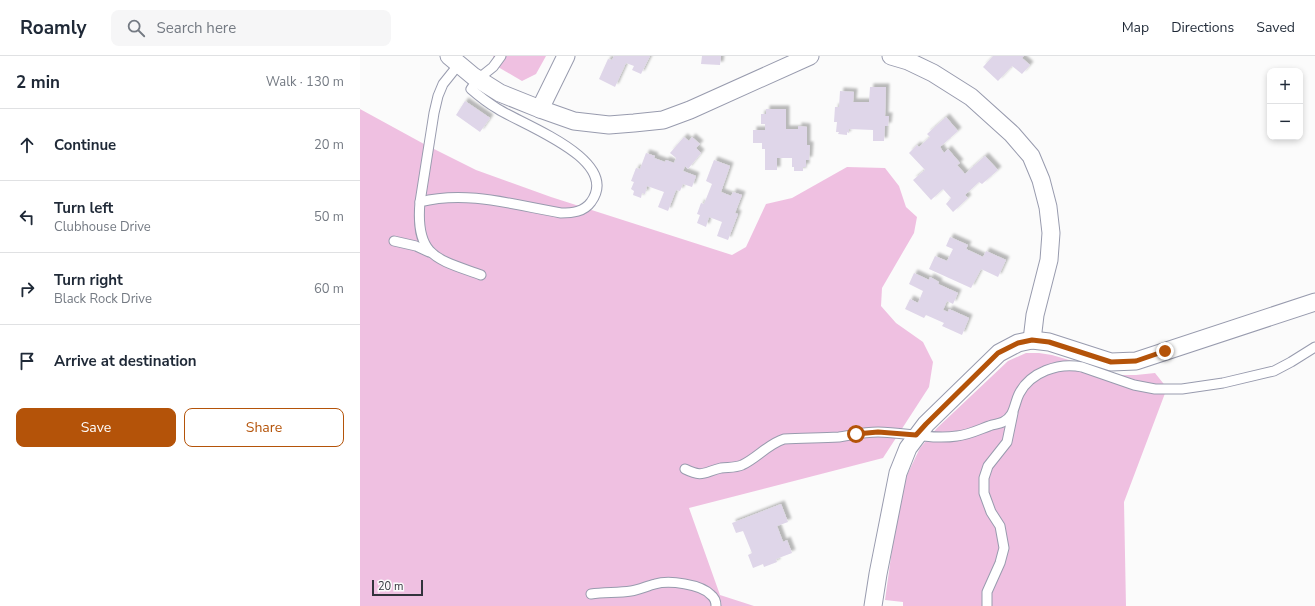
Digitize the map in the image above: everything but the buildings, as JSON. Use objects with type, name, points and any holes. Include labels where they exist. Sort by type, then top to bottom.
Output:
[{"type":"street","points":[[540,109],[566,56]]},
{"type":"street","points":[[454,60],[478,79],[500,93],[574,121],[609,125],[634,124],[663,120],[690,110],[810,56]]},
{"type":"street","points":[[891,56],[908,61],[933,72],[971,97],[1012,134],[1031,156],[1041,180],[1048,207],[1051,233],[1049,260],[1035,315],[1032,340]]},
{"type":"street","points":[[873,606],[879,567],[898,473],[908,448],[916,435],[926,424],[998,353],[1018,343],[1032,340],[1049,342],[1111,362],[1136,361],[1315,302]]},
{"type":"lane","points":[[420,202],[447,197],[476,198],[571,213],[589,206],[594,198],[596,192],[596,182],[594,174],[589,165],[581,157],[552,138],[498,109],[471,89],[478,79],[494,67],[502,56]]},
{"type":"lane","points":[[427,248],[421,231],[419,216],[420,202],[438,96],[454,60]]},
{"type":"lane","points":[[421,231],[416,239],[394,241],[427,248]]},
{"type":"lane","points":[[412,240],[427,248],[438,258],[481,275]]},
{"type":"lane","points":[[987,606],[987,592],[1000,563],[1004,548],[1000,526],[991,512],[984,493],[984,478],[988,466],[1007,442],[1019,394],[1024,386],[1037,375],[1059,367],[1075,365],[1134,385],[1155,389],[1182,389],[1224,383],[1274,371],[1315,347]]},
{"type":"lane","points":[[685,470],[692,473],[703,474],[720,469],[740,466],[777,441],[784,439],[836,437],[878,432],[949,437],[969,433],[1003,422],[1009,419],[1014,410]]},
{"type":"lane","points":[[591,594],[634,591],[656,583],[683,584],[708,592],[713,596],[716,606]]},
{"type":"shaded area","points":[[493,56],[546,56],[536,74],[522,81],[498,67]]},
{"type":"shaded area","points":[[360,109],[476,170],[551,197],[732,255],[746,247],[766,204],[792,198],[847,167],[885,168],[899,186],[906,207],[917,217],[914,233],[882,288],[881,306],[896,323],[923,342],[933,362],[929,387],[883,458],[689,508],[720,595],[754,606],[360,606]]},
{"type":"shaded area","points":[[1026,353],[1052,355],[1120,375],[1155,373],[1167,388],[1124,502],[1126,606],[903,606],[903,602],[885,600],[897,513],[907,475],[920,448],[937,428],[1008,361]]},
{"type":"route","points":[[856,434],[878,432],[916,435],[960,389],[998,353],[1018,343],[1032,340],[1049,342],[1111,362],[1136,361],[1165,351]]}]
